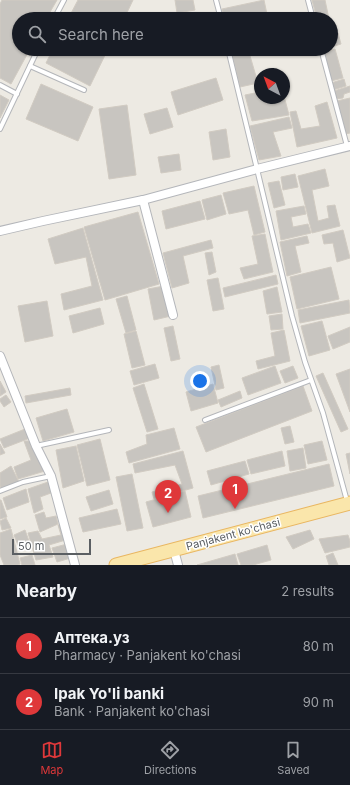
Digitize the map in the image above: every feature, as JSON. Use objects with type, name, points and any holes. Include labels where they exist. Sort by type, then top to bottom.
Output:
[{"type":"main road","name":"Panjakent ko'chasi","points":[[116,565],[145,561],[174,550],[349,506]]},
{"type":"street","points":[[0,231],[143,200],[348,146]]},
{"type":"street","points":[[143,200],[174,315]]},
{"type":"street","points":[[0,357],[36,446],[51,476],[75,565]]},
{"type":"street","points":[[174,550],[178,565]]},
{"type":"lane","points":[[58,12],[64,0]]},
{"type":"lane","points":[[216,0],[219,12]]},
{"type":"lane","points":[[308,0],[311,12]]},
{"type":"lane","points":[[0,129],[35,56]]},
{"type":"lane","points":[[230,56],[292,316],[305,362],[323,413],[349,506]]},
{"type":"lane","points":[[323,56],[348,146]]},
{"type":"lane","points":[[30,66],[84,90]]},
{"type":"lane","points":[[0,85],[17,94]]},
{"type":"lane","points":[[205,420],[311,380]]},
{"type":"lane","points":[[36,446],[109,430]]},
{"type":"lane","points":[[0,492],[24,482],[51,476]]},
{"type":"building","points":[[2,0],[57,0],[50,12],[12,12],[12,56],[26,56],[11,84],[0,78],[0,4]]},
{"type":"building","points":[[78,0],[133,0],[127,12],[72,12]]},
{"type":"building","points":[[175,0],[193,0],[195,10],[177,12]]},
{"type":"building","points":[[264,0],[267,12],[223,12],[222,9]]},
{"type":"building","points":[[312,0],[325,0],[328,12],[315,12]]},
{"type":"building","points":[[338,33],[341,44],[338,45]]},
{"type":"building","points":[[50,56],[105,56],[90,86],[46,63]]},
{"type":"building","points":[[232,56],[250,56],[254,69],[254,84],[240,87]]},
{"type":"building","points":[[324,56],[337,56],[343,78],[331,81]]},
{"type":"building","points":[[216,78],[223,100],[178,115],[171,92]]},
{"type":"building","points":[[344,79],[346,86],[333,90],[331,83]]},
{"type":"building","points":[[41,84],[93,107],[78,141],[26,119]]},
{"type":"building","points":[[350,86],[350,92],[344,94],[343,98],[335,99],[334,91]]},
{"type":"building","points":[[254,93],[254,104],[286,104],[289,115],[252,121],[245,95]]},
{"type":"building","points":[[0,95],[9,100],[0,118]]},
{"type":"building","points":[[350,98],[350,133],[345,134],[337,101]]},
{"type":"building","points":[[327,102],[337,138],[297,147],[290,112],[296,111],[301,129],[320,126],[315,106]]},
{"type":"building","points":[[127,105],[136,175],[109,179],[99,109]]},
{"type":"building","points":[[167,108],[173,127],[150,134],[144,114]]},
{"type":"building","points":[[289,117],[292,128],[273,132],[281,156],[259,160],[250,126]]},
{"type":"building","points":[[226,129],[230,157],[213,160],[209,132]]},
{"type":"building","points":[[179,154],[181,170],[161,173],[158,157]]},
{"type":"building","points":[[325,169],[329,186],[312,190],[318,221],[329,218],[327,206],[335,205],[340,226],[312,233],[298,176]]},
{"type":"building","points":[[295,174],[298,187],[283,190],[281,177]]},
{"type":"building","points":[[279,181],[285,205],[274,208],[268,183]]},
{"type":"building","points":[[254,186],[265,232],[254,235],[248,210],[229,214],[223,193]]},
{"type":"building","points":[[221,195],[226,214],[207,220],[202,200]]},
{"type":"building","points":[[200,201],[205,219],[166,229],[162,211]]},
{"type":"building","points":[[304,206],[306,214],[291,217],[293,227],[308,224],[311,233],[281,240],[276,211]]},
{"type":"building","points":[[138,212],[159,284],[105,300],[84,227]]},
{"type":"building","points":[[83,228],[103,300],[64,310],[61,294],[92,286],[86,257],[55,264],[48,239]]},
{"type":"building","points":[[343,230],[350,258],[337,262],[333,243],[324,244],[322,235]]},
{"type":"building","points":[[265,234],[273,272],[244,279],[240,268],[258,264],[252,236]]},
{"type":"building","points":[[307,236],[309,243],[295,246],[301,272],[287,276],[280,242]]},
{"type":"building","points":[[211,240],[213,248],[183,256],[189,283],[172,288],[163,253]]},
{"type":"building","points":[[212,252],[216,272],[209,275],[205,253]]},
{"type":"building","points":[[331,267],[339,299],[297,309],[290,277]]},
{"type":"building","points":[[276,275],[278,284],[225,297],[223,288]]},
{"type":"building","points":[[218,278],[224,309],[213,311],[207,280]]},
{"type":"building","points":[[164,286],[171,316],[154,320],[148,289]]},
{"type":"building","points":[[277,287],[282,312],[267,314],[263,291]]},
{"type":"building","points":[[127,296],[136,330],[126,333],[116,299]]},
{"type":"building","points":[[349,300],[350,313],[300,323],[298,310]]},
{"type":"building","points":[[47,301],[53,336],[25,342],[18,306]]},
{"type":"building","points":[[100,308],[104,324],[73,333],[69,316]]},
{"type":"building","points":[[282,314],[283,329],[271,330],[269,316]]},
{"type":"building","points":[[322,321],[330,350],[309,356],[301,326]]},
{"type":"building","points":[[173,326],[180,359],[171,361],[164,328]]},
{"type":"building","points":[[350,327],[350,342],[333,349],[328,336]]},
{"type":"building","points":[[284,330],[290,361],[258,369],[256,361],[275,356],[271,333]]},
{"type":"building","points":[[136,331],[145,365],[132,368],[124,334]]},
{"type":"building","points":[[155,364],[159,378],[134,385],[130,371]]},
{"type":"building","points":[[219,365],[224,388],[216,390],[211,367]]},
{"type":"building","points":[[275,366],[281,383],[248,395],[242,378]]},
{"type":"building","points":[[293,366],[298,378],[285,383],[280,371]]},
{"type":"building","points":[[350,369],[350,412],[336,374]]},
{"type":"building","points":[[323,373],[348,429],[341,432],[316,376]]},
{"type":"building","points":[[0,381],[6,392],[0,396]]},
{"type":"building","points":[[144,384],[158,429],[147,432],[133,388]]},
{"type":"building","points":[[213,384],[218,403],[191,411],[186,392]]},
{"type":"building","points":[[303,386],[312,411],[206,452],[196,427]]},
{"type":"building","points":[[70,388],[71,395],[26,403],[25,396]]},
{"type":"building","points":[[240,391],[242,398],[221,407],[218,400]]},
{"type":"building","points":[[6,395],[11,402],[4,407],[0,399]]},
{"type":"building","points":[[67,409],[74,432],[43,441],[36,418]]},
{"type":"building","points":[[290,426],[294,442],[285,444],[281,428]]},
{"type":"building","points":[[174,428],[180,449],[129,463],[126,452],[147,444],[146,435]]},
{"type":"building","points":[[25,429],[30,438],[4,448],[0,439]]},
{"type":"building","points":[[100,439],[110,480],[87,486],[77,445]]},
{"type":"building","points":[[24,441],[30,441],[45,471],[18,479],[14,467],[31,460]]},
{"type":"building","points":[[322,441],[327,460],[308,464],[304,445]]},
{"type":"building","points":[[0,444],[5,453],[0,455]]},
{"type":"building","points":[[76,446],[84,481],[63,488],[56,450]]},
{"type":"building","points":[[303,448],[306,468],[290,471],[287,451]]},
{"type":"building","points":[[183,451],[193,488],[154,499],[152,492],[182,484],[175,465],[135,473],[133,464]]},
{"type":"building","points":[[282,451],[285,466],[251,474],[247,460]]},
{"type":"building","points":[[350,453],[350,474],[346,454]]},
{"type":"building","points":[[245,461],[249,474],[211,485],[207,471]]},
{"type":"building","points":[[329,464],[334,486],[203,518],[198,496]]},
{"type":"building","points":[[11,466],[19,482],[2,490],[0,486],[0,473]]},
{"type":"building","points":[[132,474],[143,528],[127,531],[116,477]]},
{"type":"building","points":[[48,482],[51,493],[40,497],[43,509],[34,513],[28,489]]},
{"type":"building","points":[[26,489],[29,502],[7,510],[3,498]]},
{"type":"building","points":[[109,490],[113,504],[91,511],[86,497]]},
{"type":"building","points":[[185,491],[191,517],[153,527],[146,502]]},
{"type":"building","points":[[0,500],[7,517],[0,519]]},
{"type":"building","points":[[117,509],[121,524],[83,532],[79,518]]},
{"type":"building","points":[[44,512],[46,518],[56,516],[58,524],[40,532],[35,515]]},
{"type":"building","points":[[6,518],[11,528],[2,530],[0,521]]},
{"type":"building","points":[[64,524],[69,539],[49,545],[53,557],[36,560],[28,533],[38,531],[42,539],[61,535],[58,525]]},
{"type":"building","points":[[11,529],[20,564],[4,565],[0,555],[0,533]]},
{"type":"building","points":[[25,530],[29,541],[18,545],[14,535]]},
{"type":"building","points":[[310,530],[314,539],[293,549],[286,537]]},
{"type":"building","points":[[348,535],[350,547],[325,553],[319,539]]},
{"type":"building","points":[[71,543],[74,557],[57,562],[52,548]]},
{"type":"building","points":[[267,545],[271,560],[253,565],[241,565],[237,554]]},
{"type":"building","points":[[333,553],[338,565],[329,565],[326,556]]},
{"type":"building","points":[[235,554],[238,565],[197,565]]},
{"type":"building","points":[[32,555],[35,565],[22,565],[20,558]]},
{"type":"place","name":"Аптека.уз","points":[[235,509]]},
{"type":"place","name":"Ipak Yo'li banki","points":[[168,513]]}]
